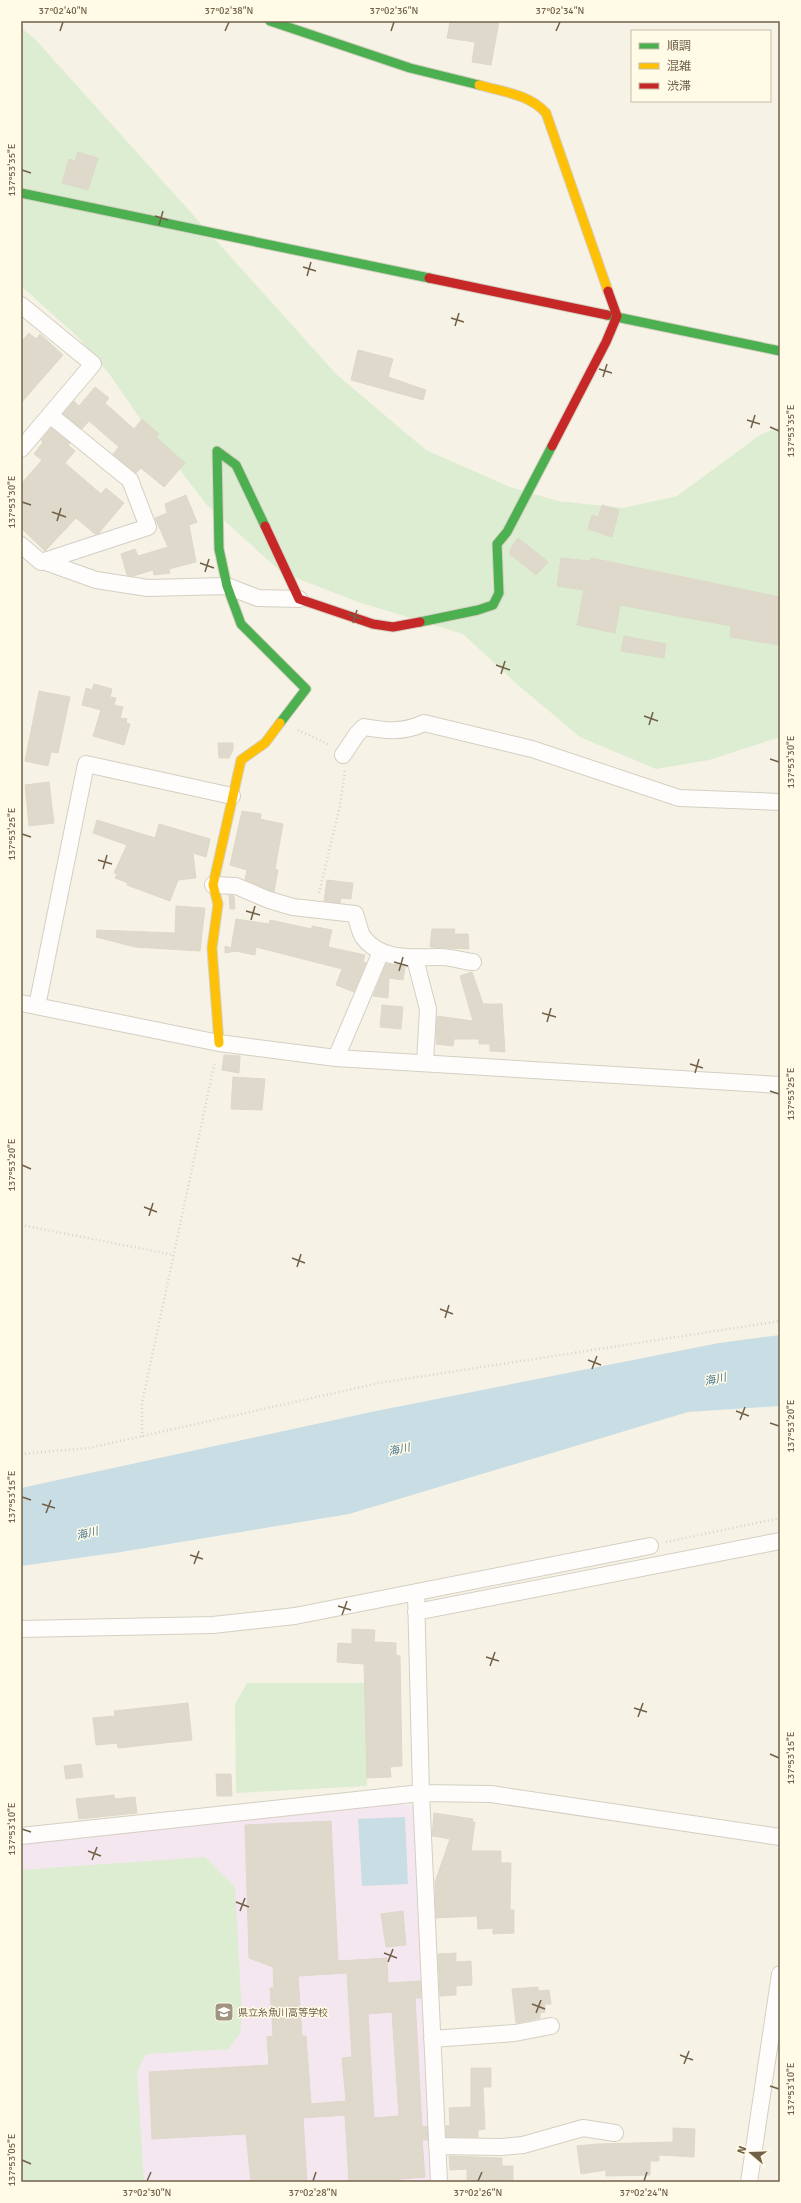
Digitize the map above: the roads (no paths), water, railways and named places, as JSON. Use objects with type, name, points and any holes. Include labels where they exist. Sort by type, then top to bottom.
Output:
[{"type":"street","points":[[21,545],[41,562],[43,561],[96,580],[148,588],[227,586],[258,598],[300,599],[373,624],[393,627],[478,610],[494,605],[499,593],[497,544],[507,532],[599,357],[617,316],[546,113],[538,104],[528,98],[410,68],[270,21]]},
{"type":"street","points":[[21,193],[780,351]]},
{"type":"street","points":[[21,305],[93,364],[21,449]]},
{"type":"street","points":[[43,561],[148,527],[130,480],[50,415]]},
{"type":"street","points":[[219,1043],[212,948],[218,904],[212,885],[232,796],[241,760],[265,743],[306,689],[241,624],[227,586],[219,550],[217,451],[236,465],[300,599]]},
{"type":"street","points":[[343,754],[357,734],[364,727],[388,732],[410,730],[424,723],[532,749],[678,798],[780,802]]},
{"type":"street","points":[[37,1006],[86,764],[232,796]]},
{"type":"street","points":[[212,885],[236,886],[287,906],[355,914],[362,936],[374,948],[381,952],[415,959],[441,957],[473,962]]},
{"type":"street","points":[[336,1058],[381,952]]},
{"type":"street","points":[[415,959],[428,1009],[425,1063]]},
{"type":"street","points":[[21,1003],[219,1043],[336,1058],[780,1085]]},
{"type":"street","points":[[416,1612],[780,1541]]},
{"type":"street","points":[[21,1629],[213,1625],[295,1616],[650,1546]]},
{"type":"street","points":[[416,1593],[421,1793],[438,2182]]},
{"type":"street","points":[[21,1836],[384,1799],[421,1793],[491,1794],[780,1837]]},
{"type":"street","points":[[749,2182],[780,1974]]},
{"type":"street","points":[[432,2039],[515,2033],[551,2026]]},
{"type":"street","points":[[437,2146],[501,2147],[523,2145],[583,2128],[615,2133]]},
{"type":"water","name":"海川","points":[[780,1335],[780,1406],[688,1412],[349,1514],[121,1552],[21,1566],[21,1488],[376,1411],[719,1343]]},
{"type":"water","points":[[405,1817],[408,1884],[362,1886],[358,1819]]},
{"type":"place","name":"県立糸魚川高等学校","points":[[224,2012]]}]
